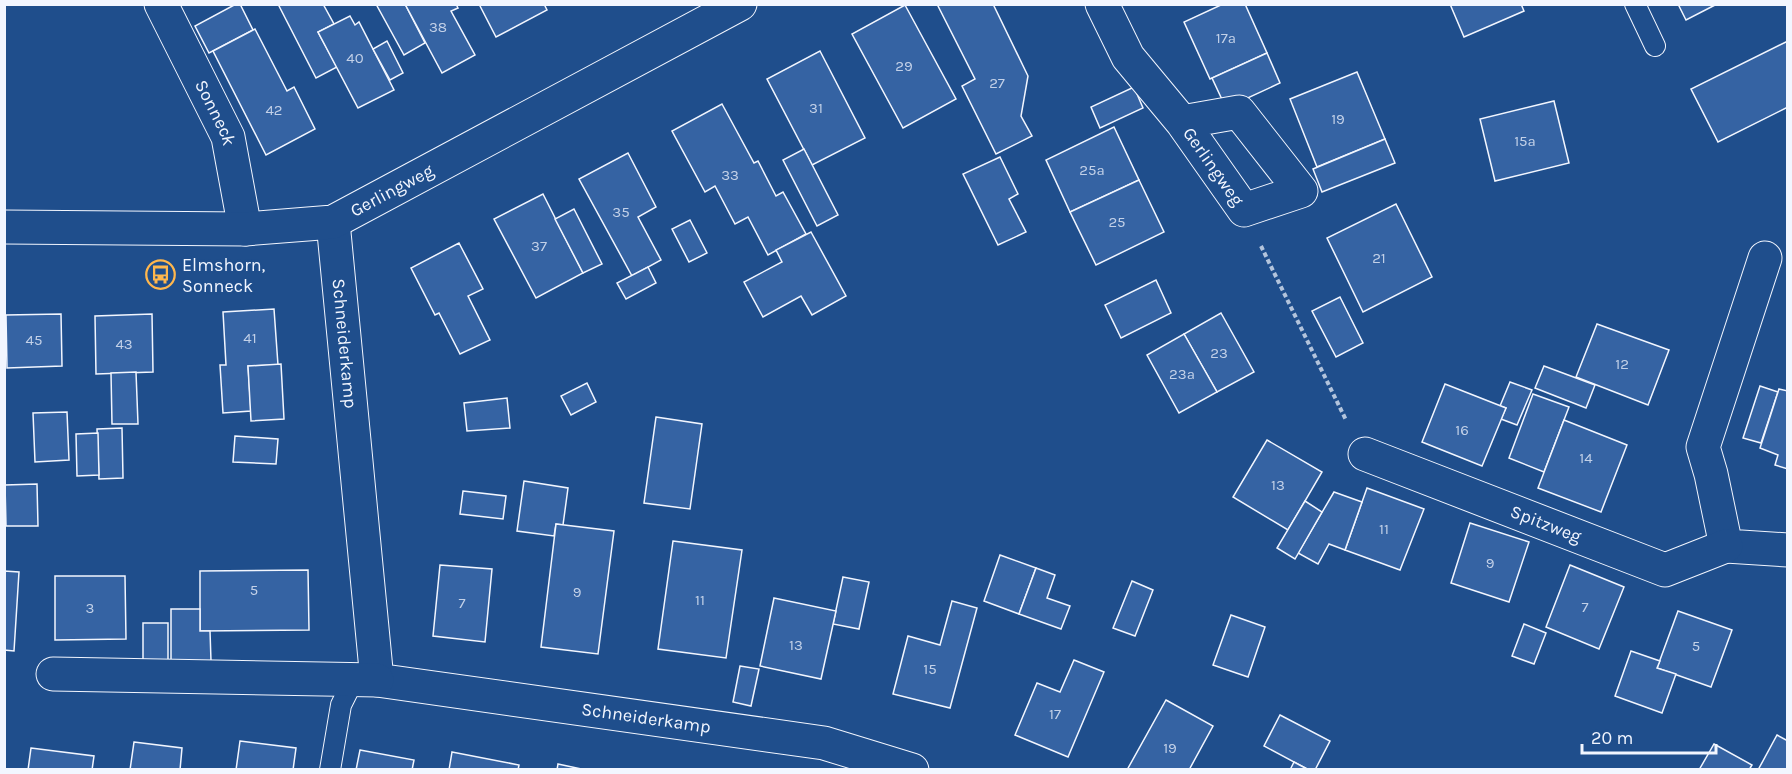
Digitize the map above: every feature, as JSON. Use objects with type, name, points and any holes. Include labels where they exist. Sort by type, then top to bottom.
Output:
[{"type":"street","name":"Sonneck","points":[[161,4],[228,137],[245,229]]},
{"type":"street","name":"Gerlingweg","points":[[4,227],[245,229],[333,222],[740,4]]},
{"type":"street","name":"Gerlingweg","points":[[1102,4],[1128,57],[1182,122],[1244,210],[1301,191],[1239,112],[1182,122]]},
{"type":"street","name":"Schneiderkamp","points":[[333,222],[365,679]]},
{"type":"street","points":[[1726,546],[1703,447],[1765,258]]},
{"type":"street","name":"Spitzweg","points":[[1365,453],[1665,570],[1726,546],[1788,550]]},
{"type":"street","name":"Schneiderkamp","points":[[52,674],[365,679],[824,743],[912,770]]},
{"type":"lane","points":[[1635,4],[1655,46]]},
{"type":"lane","points":[[330,770],[341,705],[365,679]]},
{"type":"path","points":[[1244,210],[1344,416],[1365,453]]},
{"type":"building","points":[[240,4],[253,30],[209,53],[195,26]]},
{"type":"building","points":[[278,4],[323,4],[334,24],[318,32],[337,67],[316,78]]},
{"type":"building","points":[[376,4],[405,4],[425,43],[404,55]]},
{"type":"building","points":[[405,4],[456,4],[458,8],[451,11],[475,55],[442,73]]},
{"type":"building","points":[[479,4],[544,4],[547,10],[496,37]]},
{"type":"building","points":[[937,4],[993,4],[1028,76],[1021,116],[1032,136],[996,154],[962,86],[975,79]]},
{"type":"building","points":[[1223,4],[1245,4],[1267,53],[1210,79],[1184,22]]},
{"type":"building","points":[[1450,4],[1521,4],[1524,11],[1464,37]]},
{"type":"building","points":[[1678,4],[1717,4],[1686,20]]},
{"type":"building","points":[[905,5],[956,99],[903,128],[852,34]]},
{"type":"building","points":[[350,16],[355,25],[359,22],[394,90],[358,108],[318,32]]},
{"type":"building","points":[[255,29],[287,91],[294,87],[315,129],[266,155],[213,51]]},
{"type":"building","points":[[387,41],[403,73],[390,80],[373,49]]},
{"type":"building","points":[[1788,41],[1788,107],[1718,142],[1691,89]]},
{"type":"building","points":[[820,51],[865,138],[812,165],[767,79]]},
{"type":"building","points":[[1267,53],[1280,83],[1226,108],[1212,78]]},
{"type":"building","points":[[1357,72],[1385,139],[1317,167],[1290,99]]},
{"type":"building","points":[[1134,87],[1143,108],[1100,128],[1091,107]]},
{"type":"building","points":[[1554,101],[1569,163],[1495,181],[1480,119]]},
{"type":"building","points":[[722,104],[754,163],[758,161],[776,196],[783,192],[806,234],[768,255],[748,217],[735,224],[715,186],[705,192],[672,131]]},
{"type":"building","points":[[1114,127],[1139,180],[1070,212],[1046,160]]},
{"type":"building","points":[[1385,139],[1395,163],[1322,192],[1313,169]]},
{"type":"building","points":[[804,149],[838,215],[817,226],[783,160]]},
{"type":"building","points":[[628,153],[656,207],[638,217],[661,260],[632,276],[579,179]]},
{"type":"building","points":[[1000,157],[1018,194],[1009,199],[1026,232],[998,245],[963,174]]},
{"type":"building","points":[[1139,180],[1164,232],[1096,265],[1070,212]]},
{"type":"building","points":[[543,194],[583,273],[536,298],[494,219]]},
{"type":"building","points":[[1396,204],[1432,277],[1363,312],[1327,238]]},
{"type":"building","points":[[574,209],[602,264],[583,273],[555,219]]},
{"type":"building","points":[[690,220],[707,253],[689,262],[672,229]]},
{"type":"building","points":[[811,232],[846,296],[812,315],[801,296],[763,317],[744,282],[782,262],[776,250]]},
{"type":"building","points":[[459,243],[483,289],[468,296],[490,340],[460,354],[439,313],[435,315],[411,268]]},
{"type":"building","points":[[648,267],[656,283],[626,299],[617,283]]},
{"type":"building","points":[[1156,280],[1171,313],[1121,338],[1105,305]]},
{"type":"building","points":[[1340,297],[1363,343],[1336,357],[1312,311]]},
{"type":"building","points":[[274,309],[278,365],[248,366],[251,411],[223,413],[220,365],[226,365],[223,312]]},
{"type":"building","points":[[1221,313],[1254,372],[1217,392],[1184,334]]},
{"type":"building","points":[[61,314],[62,366],[7,368],[6,315]]},
{"type":"building","points":[[152,314],[153,372],[96,374],[95,316]]},
{"type":"building","points":[[1597,324],[1669,350],[1648,405],[1576,377]]},
{"type":"building","points":[[1184,334],[1217,392],[1179,413],[1147,355]]},
{"type":"building","points":[[281,364],[284,419],[251,421],[248,366]]},
{"type":"building","points":[[1544,366],[1595,385],[1586,408],[1535,388]]},
{"type":"building","points":[[136,372],[138,424],[112,424],[111,373]]},
{"type":"building","points":[[1510,382],[1532,390],[1517,425],[1501,419],[1506,408],[1500,406]]},
{"type":"building","points":[[587,383],[596,402],[571,415],[561,396]]},
{"type":"building","points":[[1445,384],[1506,408],[1482,466],[1422,442]]},
{"type":"building","points":[[1760,386],[1778,392],[1761,443],[1743,438]]},
{"type":"building","points":[[1779,389],[1788,391],[1788,469],[1775,465],[1778,455],[1760,448]]},
{"type":"building","points":[[1533,394],[1569,407],[1544,472],[1509,458]]},
{"type":"building","points":[[507,398],[510,428],[467,431],[464,403]]},
{"type":"building","points":[[67,412],[69,460],[35,462],[33,413]]},
{"type":"building","points":[[656,417],[702,424],[690,509],[644,503]]},
{"type":"building","points":[[1564,420],[1627,445],[1601,512],[1538,488]]},
{"type":"building","points":[[122,428],[123,478],[99,479],[97,429]]},
{"type":"building","points":[[98,433],[99,475],[77,476],[76,434]]},
{"type":"building","points":[[235,436],[278,439],[276,464],[233,462]]},
{"type":"building","points":[[1267,440],[1322,472],[1288,530],[1233,497]]},
{"type":"building","points":[[524,481],[568,488],[563,525],[556,524],[554,536],[517,531]]},
{"type":"building","points":[[37,484],[38,526],[6,526],[5,485]]},
{"type":"building","points":[[1367,488],[1424,509],[1400,570],[1345,550]]},
{"type":"building","points":[[463,491],[506,496],[503,519],[460,514]]},
{"type":"building","points":[[1334,492],[1362,502],[1345,550],[1329,544],[1318,564],[1298,553]]},
{"type":"building","points":[[1305,501],[1322,512],[1295,559],[1277,548]]},
{"type":"building","points":[[1470,523],[1529,542],[1509,602],[1451,583]]},
{"type":"building","points":[[556,524],[614,531],[598,654],[541,647]]},
{"type":"building","points":[[673,541],[742,550],[726,658],[658,649]]},
{"type":"building","points":[[1000,555],[1036,568],[1019,614],[984,601]]},
{"type":"building","points":[[440,565],[492,569],[485,642],[433,636]]},
{"type":"building","points":[[1570,565],[1624,587],[1599,649],[1546,627]]},
{"type":"building","points":[[1036,568],[1055,575],[1047,598],[1070,606],[1061,629],[1019,614]]},
{"type":"building","points":[[308,570],[309,630],[200,631],[200,571]]},
{"type":"building","points":[[4,571],[19,572],[14,651],[4,650]]},
{"type":"building","points":[[55,576],[125,576],[126,639],[55,640]]},
{"type":"building","points":[[843,577],[869,582],[859,629],[833,624]]},
{"type":"building","points":[[1132,581],[1153,590],[1135,636],[1113,628]]},
{"type":"building","points":[[774,598],[836,611],[821,679],[760,666]]},
{"type":"building","points":[[952,601],[977,608],[950,708],[893,694],[908,636],[940,645]]},
{"type":"building","points":[[171,609],[200,609],[200,631],[210,631],[211,661],[171,661]]},
{"type":"building","points":[[1678,611],[1732,630],[1711,687],[1657,668]]},
{"type":"building","points":[[1231,615],[1265,627],[1248,677],[1213,665]]},
{"type":"building","points":[[143,623],[168,623],[168,662],[143,662]]},
{"type":"building","points":[[1524,624],[1546,633],[1534,664],[1512,656]]},
{"type":"building","points":[[1631,651],[1660,661],[1657,668],[1676,674],[1662,713],[1615,696]]},
{"type":"building","points":[[1074,660],[1104,672],[1068,757],[1015,735],[1037,683],[1060,692]]},
{"type":"building","points":[[740,666],[759,669],[751,706],[733,702]]},
{"type":"building","points":[[1166,700],[1213,726],[1189,770],[1127,770]]},
{"type":"building","points":[[1280,715],[1330,741],[1315,770],[1309,770],[1264,746]]},
{"type":"building","points":[[1777,735],[1788,741],[1788,770],[1758,770]]},
{"type":"building","points":[[240,741],[296,748],[293,770],[236,770]]},
{"type":"building","points":[[134,742],[182,748],[180,770],[130,770]]},
{"type":"building","points":[[1714,744],[1752,765],[1749,770],[1699,770]]},
{"type":"building","points":[[31,748],[94,756],[92,770],[28,770]]},
{"type":"building","points":[[360,750],[414,760],[412,770],[356,770]]},
{"type":"building","points":[[452,752],[519,765],[518,770],[449,770]]},
{"type":"building","points":[[1294,762],[1309,770],[1290,770]]},
{"type":"building","points":[[558,764],[586,770],[557,770]]},
{"type":"place","name":"Elmshorn, Sonneck","points":[[161,275]]}]
